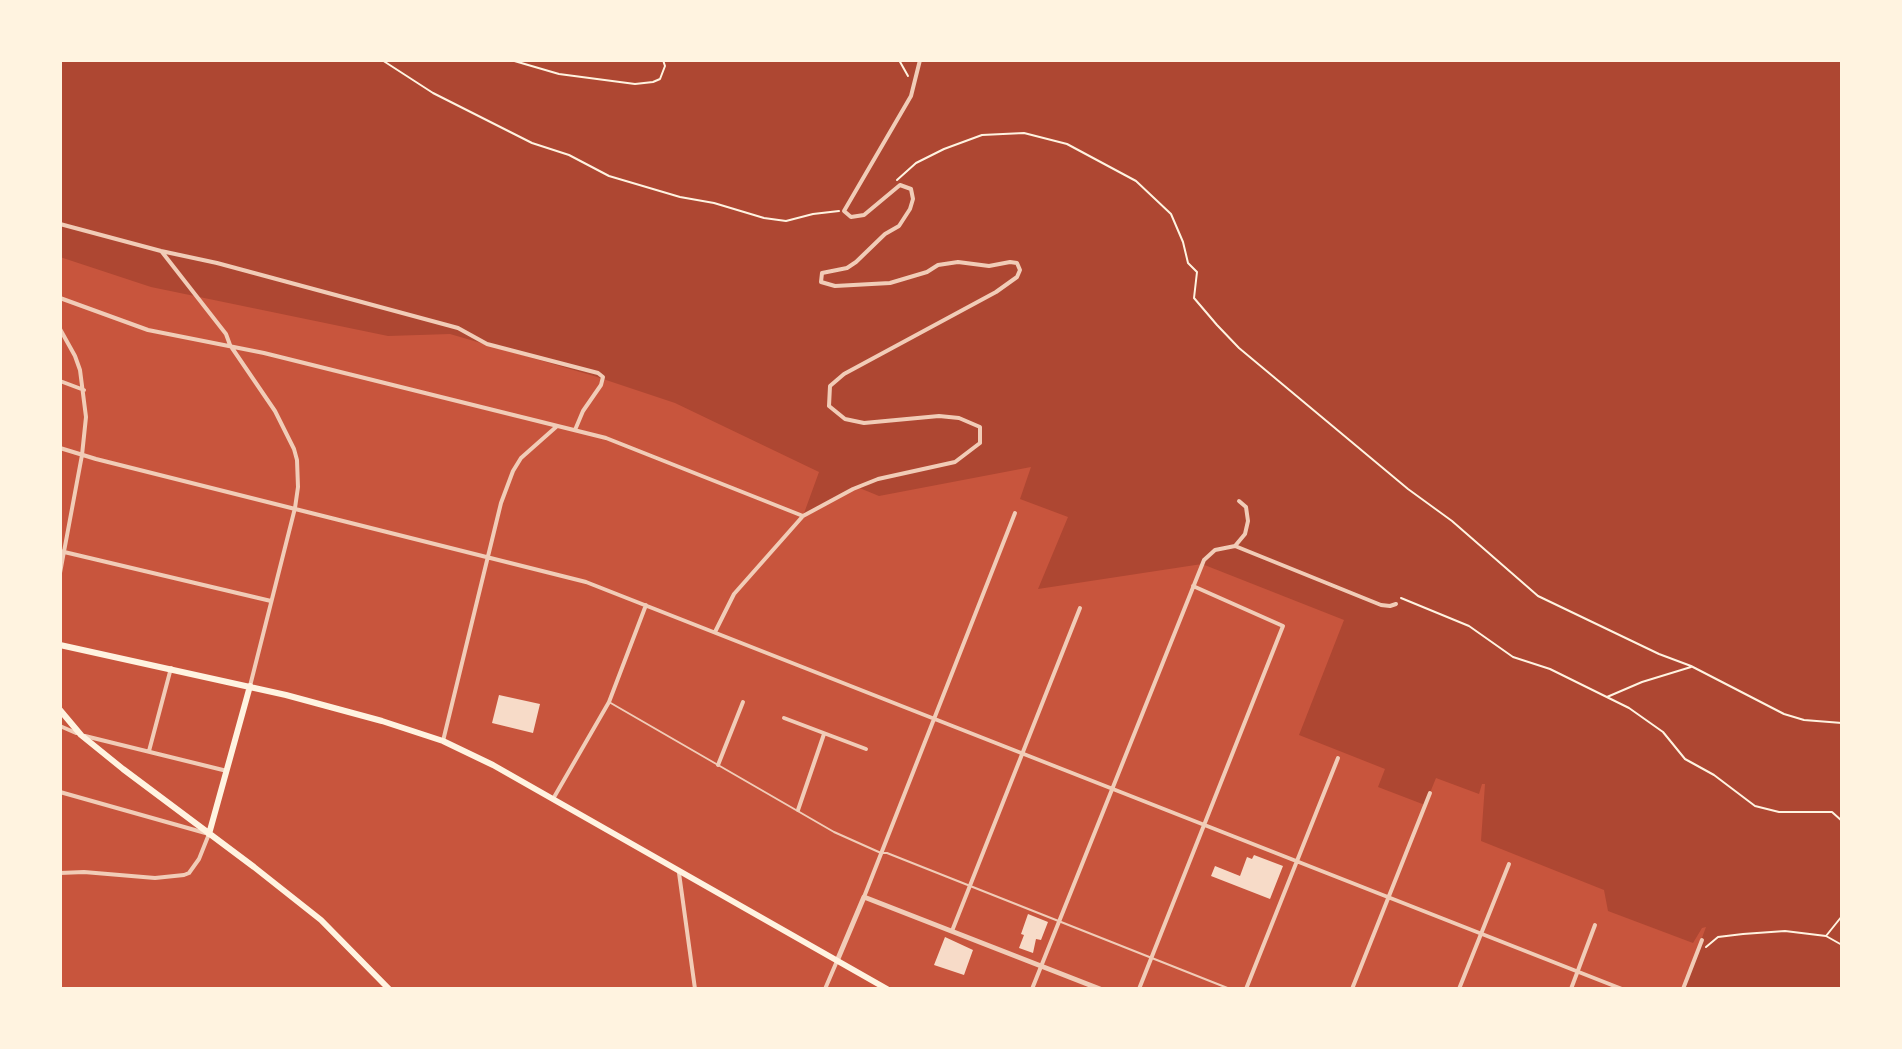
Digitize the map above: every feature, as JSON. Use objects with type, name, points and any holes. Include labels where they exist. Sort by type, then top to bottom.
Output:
[{"type":"main road","points":[[60,645],[250,686],[343,710],[443,741],[493,765],[887,989]]},
{"type":"main road","points":[[209,834],[250,686]]},
{"type":"main road","points":[[60,710],[81,735],[155,795],[321,920],[389,989]]},
{"type":"street","points":[[715,632],[734,594],[803,516],[853,489],[890,474],[955,462],[980,443],[980,427],[953,416],[853,422],[839,416],[829,406],[830,386],[844,374],[996,292],[1017,277],[1020,270],[1017,263],[1010,262],[989,266],[958,262],[938,265],[927,272],[890,283],[825,285],[819,277],[822,273],[847,268],[885,234],[899,226],[910,209],[913,193],[907,186],[900,185],[864,215],[851,217],[844,210],[896,124],[917,80],[920,60]]},
{"type":"street","points":[[60,224],[458,328],[487,344],[598,373],[603,377],[601,385],[583,411],[575,430]]},
{"type":"street","points":[[161,251],[226,334],[230,345],[275,411],[294,449],[298,474],[295,508],[250,686]]},
{"type":"street","points":[[60,298],[148,330],[230,345],[606,438],[803,516]]},
{"type":"street","points":[[60,329],[75,356],[84,390],[86,417],[60,573]]},
{"type":"street","points":[[60,381],[84,390]]},
{"type":"street","points":[[443,741],[501,503],[513,471],[528,450],[557,426]]},
{"type":"street","points":[[60,448],[586,582],[1622,989]]},
{"type":"street","points":[[1235,546],[1245,534],[1248,521],[1246,507],[1239,501]]},
{"type":"street","points":[[825,989],[1015,513]]},
{"type":"street","points":[[1032,989],[1204,560],[1215,550],[1235,546],[1381,605],[1396,604]]},
{"type":"street","points":[[62,551],[271,601]]},
{"type":"street","points":[[1139,989],[1283,626],[1193,586]]},
{"type":"street","points":[[553,799],[609,702],[646,605]]},
{"type":"street","points":[[952,931],[1080,608]]},
{"type":"street","points":[[149,751],[171,668]]},
{"type":"street","points":[[718,765],[743,702]]},
{"type":"street","points":[[784,718],[866,749]]},
{"type":"street","points":[[60,726],[81,735],[227,771]]},
{"type":"street","points":[[798,810],[824,734]]},
{"type":"street","points":[[1246,989],[1338,758]]},
{"type":"street","points":[[60,792],[209,834],[199,859],[184,875],[166,878],[60,873]]},
{"type":"street","points":[[1352,989],[1430,793]]},
{"type":"street","points":[[1459,989],[1509,864]]},
{"type":"street","points":[[679,871],[695,989]]},
{"type":"street","points":[[864,897],[1100,989]]},
{"type":"street","points":[[1571,989],[1595,925]]},
{"type":"street","points":[[1683,989],[1702,940]]},
{"type":"lane","points":[[609,702],[834,832],[1230,989]]},
{"type":"path","points":[[382,60],[433,93],[532,143],[569,155],[609,176],[680,197],[786,221],[844,210]]},
{"type":"path","points":[[511,60],[559,74],[635,84],[660,79],[665,66],[663,60]]},
{"type":"path","points":[[899,60],[906,75],[917,80]]},
{"type":"path","points":[[895,182],[927,156],[994,133],[1024,133],[1054,140],[1136,181],[1158,200],[1176,223],[1188,263],[1197,272],[1193,284],[1197,303],[1239,348],[1408,489],[1452,521],[1538,596],[1659,654],[1691,666],[1784,714],[1804,720],[1842,723]]},
{"type":"path","points":[[1401,598],[1469,626],[1513,657],[1550,669],[1629,708],[1663,732],[1685,759],[1714,775],[1755,806],[1779,812],[1832,812],[1842,821]]},
{"type":"path","points":[[1606,697],[1691,666]]},
{"type":"path","points":[[1826,936],[1842,916]]},
{"type":"path","points":[[1707,946],[1718,937],[1785,931],[1826,936],[1842,945]]},
{"type":"shaded area","points":[[60,60],[1842,60],[1842,989],[1683,989],[1706,927],[1702,928],[1693,943],[1608,911],[1604,890],[1481,841],[1485,784],[1482,784],[1479,794],[1436,778],[1425,805],[1378,787],[1385,769],[1299,735],[1344,620],[1202,564],[1038,589],[1068,517],[1020,499],[1031,467],[879,496],[857,487],[803,516],[819,472],[675,403],[450,334],[388,336],[151,287],[60,257]]},
{"type":"building","points":[[499,695],[540,704],[533,733],[492,723]]},
{"type":"building","points":[[1254,855],[1283,866],[1270,899],[1211,876],[1215,866],[1240,876],[1247,857],[1252,859]]},
{"type":"building","points":[[1028,914],[1048,922],[1041,940],[1036,939],[1033,953],[1019,948]]},
{"type":"building","points":[[945,937],[973,950],[964,975],[934,965]]}]
